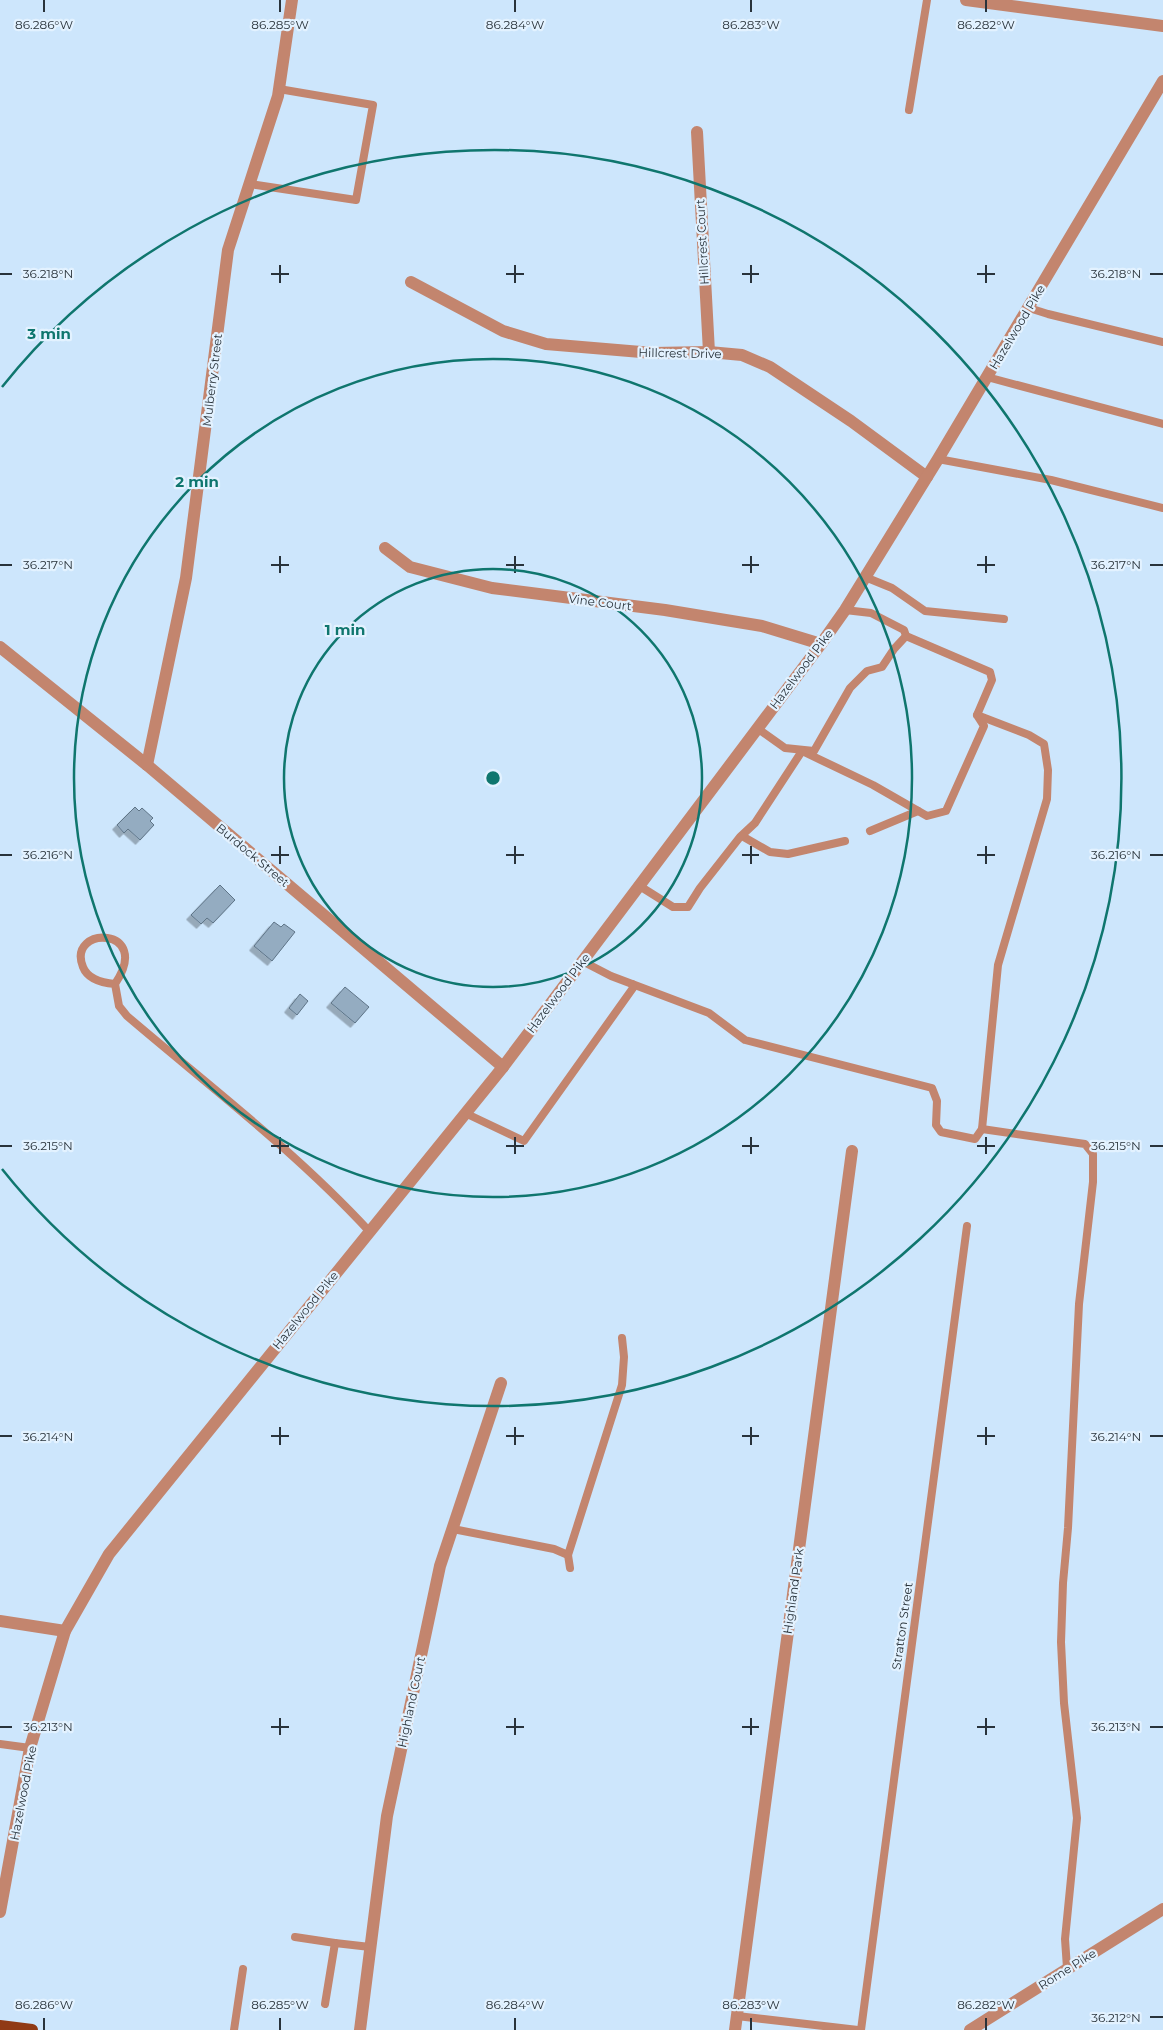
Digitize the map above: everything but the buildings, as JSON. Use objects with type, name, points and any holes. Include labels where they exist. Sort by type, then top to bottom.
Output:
[{"type":"main road","points":[[0,2026],[32,2030]]},
{"type":"street","name":"Mulberry Street","points":[[146,765],[186,578],[228,250],[279,89],[292,0]]},
{"type":"street","points":[[966,0],[1163,26]]},
{"type":"street","name":"Hazelwood Pike","points":[[0,1912],[30,1748],[65,1631],[109,1554],[502,1067],[821,644],[845,610],[938,459],[1163,81]]},
{"type":"street","name":"Hillcrest Court","points":[[697,132],[708,352]]},
{"type":"street","name":"Hillcrest Drive","points":[[411,282],[504,331],[546,344],[653,353],[708,352],[742,355],[770,367],[851,421],[927,477]]},
{"type":"street","name":"Vine Court","points":[[385,548],[410,567],[492,588],[665,610],[762,626],[821,644]]},
{"type":"street","name":"Burdock Street","points":[[0,647],[146,765],[502,1067]]},
{"type":"street","name":"Highland Park","points":[[735,2030],[852,1152]]},
{"type":"street","name":"Highland Court","points":[[360,2030],[387,1816],[440,1566],[501,1383]]},
{"type":"street","points":[[0,1621],[65,1631]]},
{"type":"street","name":"Rome Pike","points":[[970,2030],[1163,1909]]},
{"type":"lane","points":[[909,110],[927,0]]},
{"type":"lane","points":[[250,184],[356,200],[373,106],[279,89]]},
{"type":"lane","points":[[1029,308],[1163,342]]},
{"type":"lane","points":[[987,378],[1163,424]]},
{"type":"lane","points":[[938,459],[1051,480],[1163,508]]},
{"type":"lane","points":[[865,577],[892,588],[925,611],[1004,620]]},
{"type":"lane","points":[[845,610],[871,613],[904,630],[906,636],[990,672],[992,680],[977,715]]},
{"type":"lane","points":[[757,728],[785,748],[814,751],[850,688],[868,671],[882,667],[894,649],[906,636]]},
{"type":"lane","points":[[802,751],[873,785],[927,816],[946,811],[984,726],[977,715]]},
{"type":"lane","points":[[582,961],[611,976],[709,1013],[745,1040],[932,1088],[937,1101],[936,1125],[941,1132],[975,1139],[982,1129],[998,965],[1047,799],[1048,770],[1044,744],[1029,735],[977,715]]},
{"type":"lane","points":[[638,885],[673,907],[688,906],[700,888],[742,836],[755,823],[802,751]]},
{"type":"lane","points":[[870,831],[918,811]]},
{"type":"lane","points":[[742,836],[770,852],[788,854],[845,841]]},
{"type":"lane","points":[[115,984],[96,980],[86,973],[82,966],[81,956],[83,948],[96,937],[114,940],[121,945],[125,954],[126,963],[115,984],[120,1006],[127,1016],[256,1125],[333,1195],[368,1231]]},
{"type":"lane","points":[[465,1112],[518,1140],[524,1141],[633,988],[632,984]]},
{"type":"lane","points":[[982,1129],[1084,1144],[1092,1154],[1092,1182],[1079,1304],[1068,1528],[1063,1583],[1064,1703],[1077,1818],[1065,1938],[1067,1968]]},
{"type":"lane","name":"Stratton Street","points":[[859,2030],[967,1226]]},
{"type":"lane","points":[[570,1568],[568,1555],[622,1385],[624,1357],[622,1338]]},
{"type":"lane","points":[[453,1529],[554,1550],[568,1555]]},
{"type":"lane","points":[[0,1744],[30,1748]]},
{"type":"lane","points":[[295,1937],[370,1947]]},
{"type":"lane","points":[[325,2004],[335,1943]]},
{"type":"lane","points":[[234,2030],[243,1969]]},
{"type":"lane","points":[[737,2016],[859,2030]]}]
